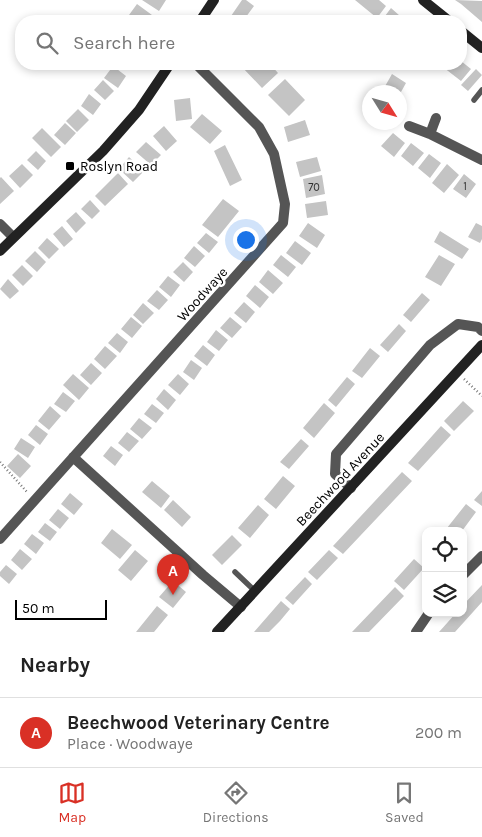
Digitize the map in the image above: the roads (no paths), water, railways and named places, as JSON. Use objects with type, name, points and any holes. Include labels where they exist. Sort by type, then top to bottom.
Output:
[{"type":"street","points":[[204,15],[214,0]]},
{"type":"street","points":[[423,0],[442,15]]},
{"type":"street","points":[[467,36],[482,48]]},
{"type":"street","points":[[0,251],[103,151],[128,124],[166,70]]},
{"type":"street","name":"Woodwaye","points":[[0,539],[283,223],[285,204],[274,154],[259,127],[202,70]]},
{"type":"street","points":[[430,134],[436,118]]},
{"type":"street","points":[[408,126],[430,134],[482,160]]},
{"type":"street","points":[[0,224],[13,237]]},
{"type":"street","points":[[351,488],[335,474],[336,454],[430,345],[458,324],[478,327],[482,330]]},
{"type":"street","name":"Beechwood Avenue","points":[[217,632],[482,345]]},
{"type":"street","points":[[73,457],[241,607]]},
{"type":"street","points":[[466,572],[482,556]]},
{"type":"street","points":[[416,632],[426,617]]},
{"type":"lane","points":[[474,100],[482,90]]},
{"type":"lane","points":[[235,572],[255,591]]},
{"type":"place","name":"Roslyn Road","points":[[70,166]]},
{"type":"place","name":"Beechwood Veterinary Centre","points":[[173,595]]}]
